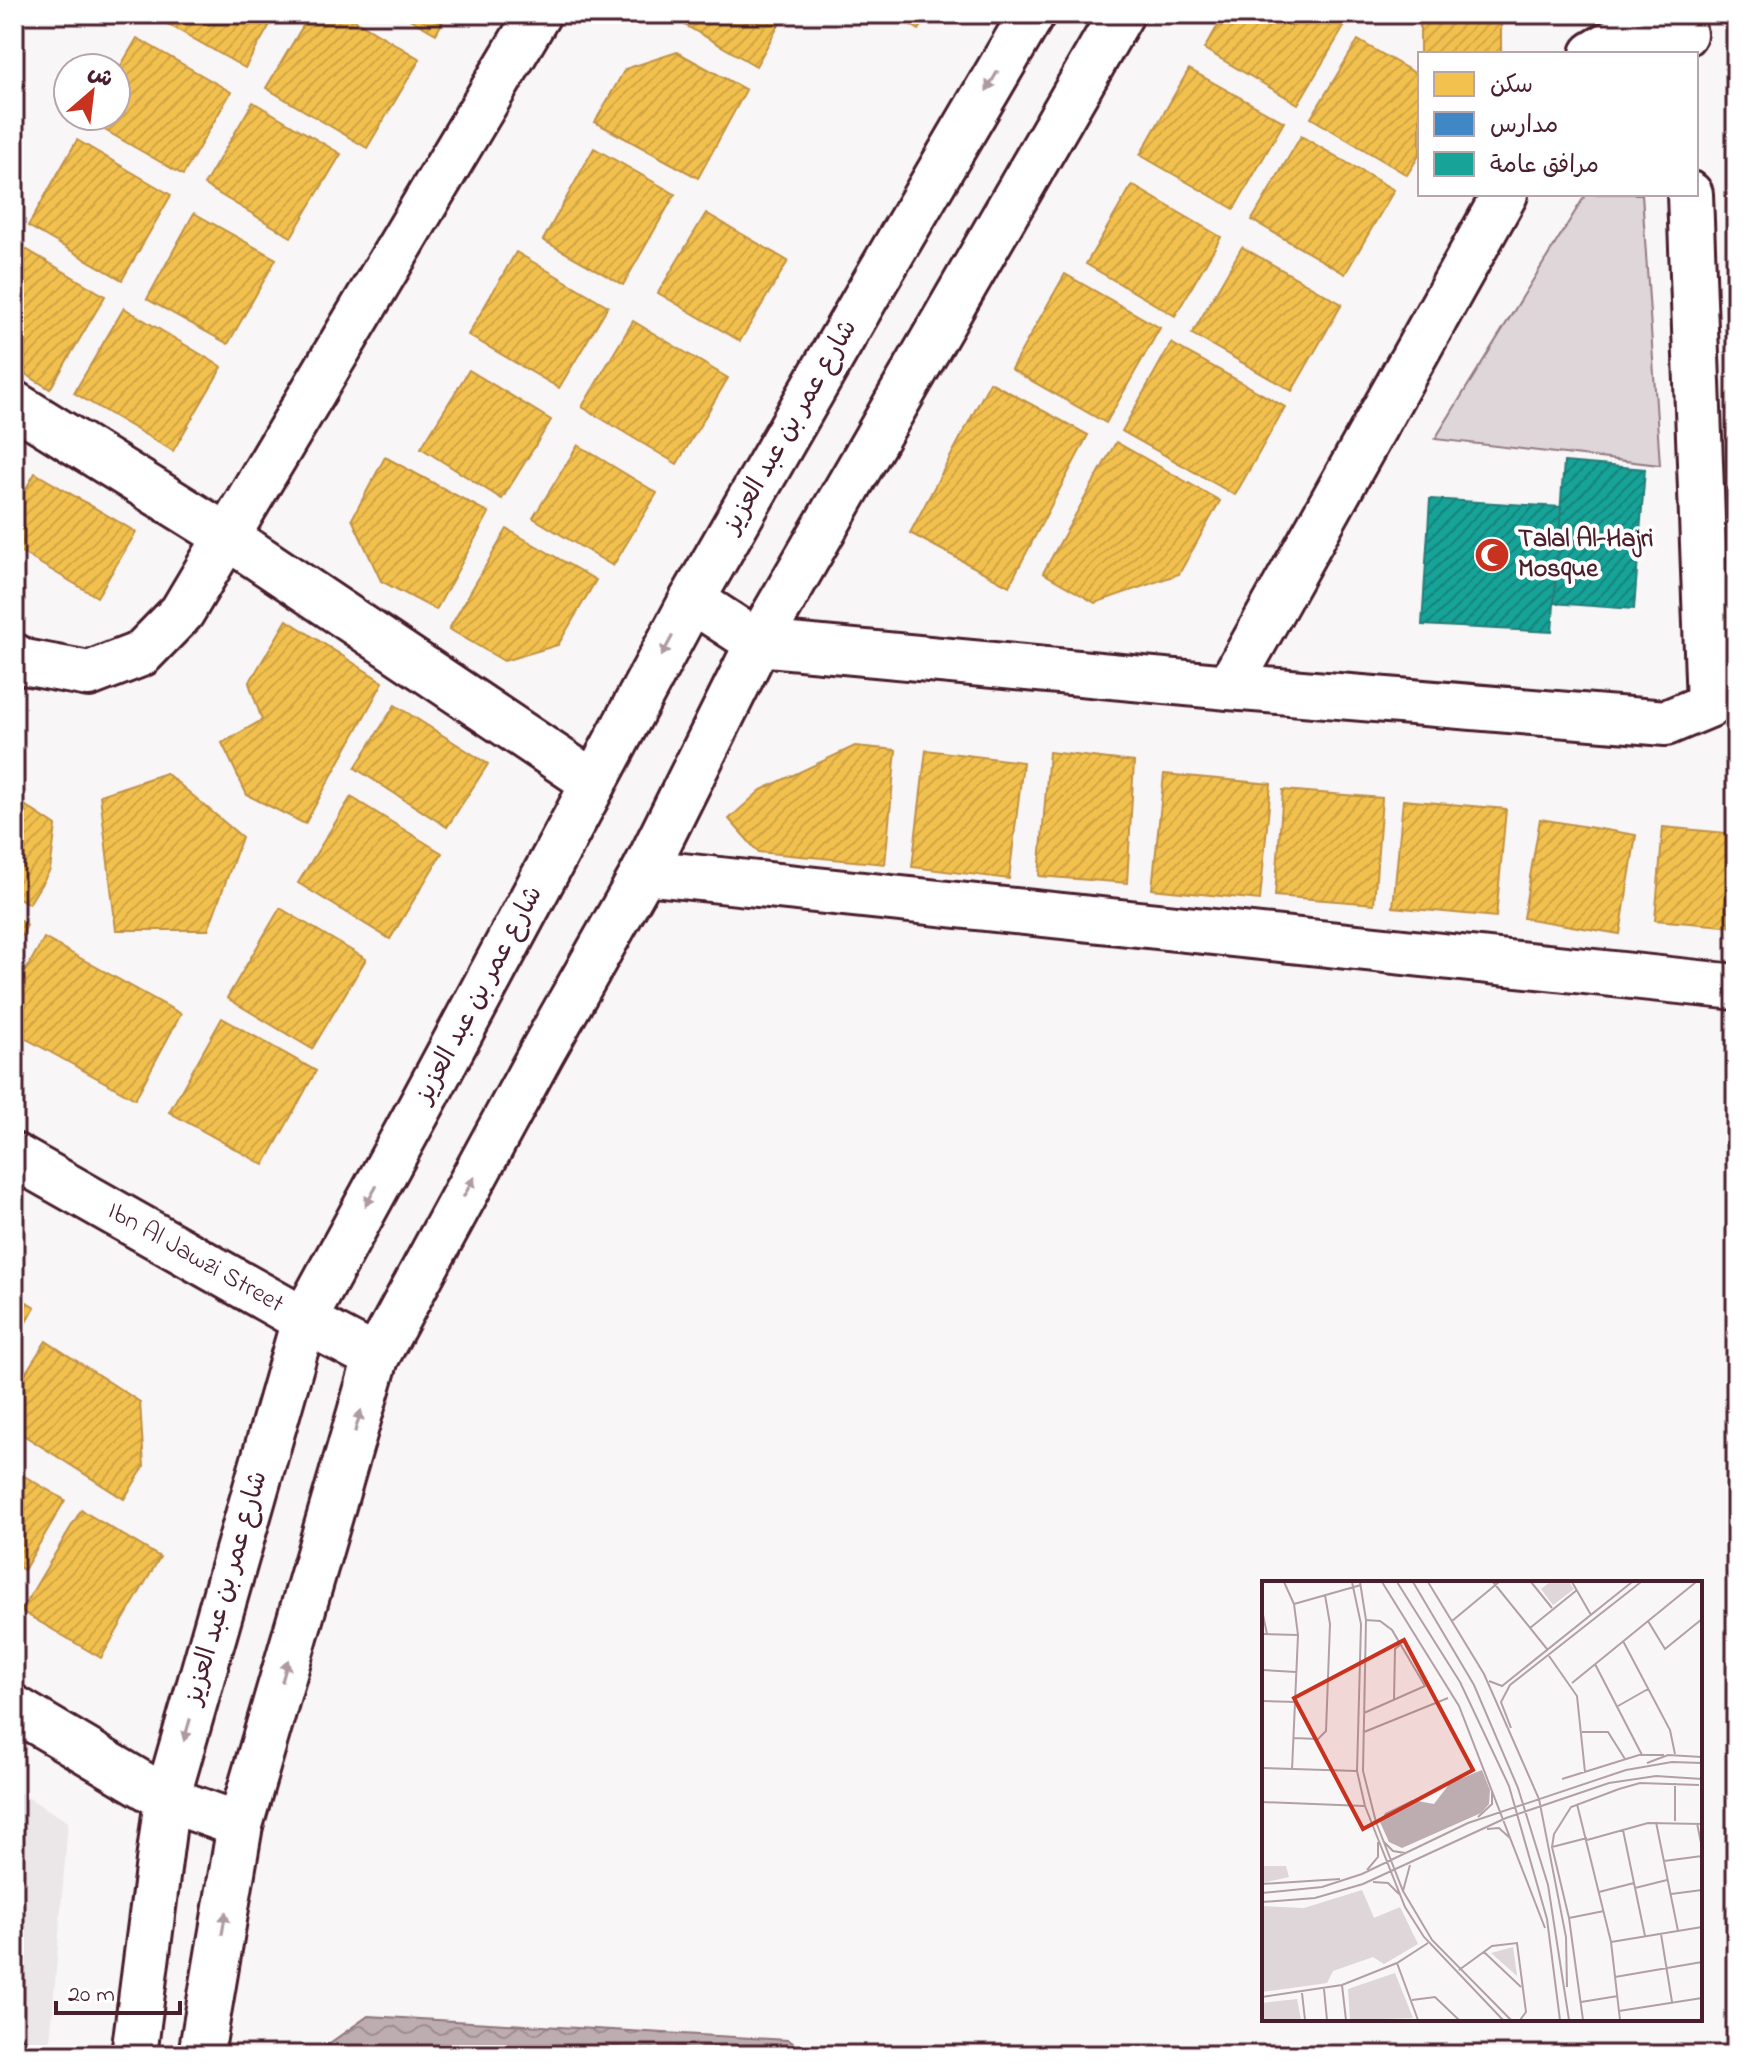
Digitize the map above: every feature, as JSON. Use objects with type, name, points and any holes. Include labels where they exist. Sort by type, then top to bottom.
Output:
[{"type":"street","points":[[14,656],[24,662],[89,674],[141,654],[182,612],[538,14]]},
{"type":"street","name":"شارع عمر بن عبد العزيز","points":[[134,2055],[167,1799],[304,1320],[692,600],[1032,14]]},
{"type":"street","points":[[201,2055],[240,1825],[376,1358],[542,1052],[644,872],[758,643],[1121,14]]},
{"type":"street","points":[[1596,52],[1628,33],[1684,34]]},
{"type":"street","points":[[1229,687],[1504,196]]},
{"type":"street","points":[[692,600],[758,643],[1229,687],[1666,723],[1709,705],[1690,196]]},
{"type":"street","points":[[14,404],[226,536],[594,783]]},
{"type":"street","points":[[644,872],[1736,987]]},
{"type":"street","name":"Ibn Al Jawzi Street","points":[[14,1156],[376,1358]]},
{"type":"street","points":[[14,1708],[167,1799],[240,1825]]},
{"type":"shaded area","points":[[1585,196],[1642,196],[1660,465],[1435,439]]},
{"type":"shaded area","points":[[14,1789],[68,1822],[49,2055],[14,2055]]},
{"type":"water","points":[[368,2016],[788,2040],[815,2055],[313,2055]]},
{"type":"building: سكن","points":[[150,14],[276,14],[245,68]]},
{"type":"building: سكن","points":[[310,14],[345,14],[420,59],[367,148],[266,88]]},
{"type":"building: سكن","points":[[401,14],[447,14],[436,34]]},
{"type":"building: سكن","points":[[666,14],[785,14],[756,66]]},
{"type":"building: سكن","points":[[893,14],[929,14],[919,30]]},
{"type":"building: سكن","points":[[1225,14],[1344,14],[1350,17],[1298,104],[1204,49]]},
{"type":"building: سكن","points":[[1420,14],[1501,14],[1501,52],[1420,52]]},
{"type":"building: سكن","points":[[137,38],[231,92],[183,175],[108,132],[132,132],[132,52],[129,52]]},
{"type":"building: سكن","points":[[1358,40],[1418,75],[1418,157],[1407,175],[1311,118]]},
{"type":"building: سكن","points":[[677,52],[746,90],[698,178],[595,122],[625,69]]},
{"type":"building: سكن","points":[[1189,69],[1284,122],[1234,209],[1140,155]]},
{"type":"building: سكن","points":[[253,102],[341,154],[291,237],[204,185]]},
{"type":"building: سكن","points":[[1301,136],[1394,190],[1345,274],[1252,220]]},
{"type":"building: سكن","points":[[77,140],[171,195],[122,280],[28,226]]},
{"type":"building: سكن","points":[[594,148],[675,194],[623,285],[543,240]]},
{"type":"building: سكن","points":[[1132,185],[1221,237],[1175,316],[1086,264]]},
{"type":"building: سكن","points":[[194,213],[276,259],[228,344],[147,299]]},
{"type":"building: سكن","points":[[706,213],[788,261],[740,341],[658,293]]},
{"type":"building: سكن","points":[[14,242],[105,296],[50,389],[14,367]]},
{"type":"building: سكن","points":[[1242,247],[1342,304],[1292,391],[1192,334]]},
{"type":"building: سكن","points":[[516,252],[608,306],[559,388],[468,335]]},
{"type":"building: سكن","points":[[1065,274],[1160,328],[1106,423],[1011,369]]},
{"type":"building: سكن","points":[[124,308],[222,367],[173,451],[74,393]]},
{"type":"building: سكن","points":[[633,321],[728,378],[677,464],[582,407]]},
{"type":"building: سكن","points":[[1171,343],[1285,407],[1235,495],[1122,431]]},
{"type":"building: سكن","points":[[469,370],[551,420],[502,499],[421,448]]},
{"type":"building: سكن","points":[[990,382],[1088,435],[1009,586],[910,533]]},
{"type":"building: سكن","points":[[1116,442],[1220,501],[1179,574],[1095,603],[1043,573]]},
{"type":"building: سكن","points":[[578,445],[657,493],[613,566],[533,518]]},
{"type":"building: سكن","points":[[385,457],[489,513],[436,610],[381,581],[352,519]]},
{"type":"building: سكن","points":[[35,473],[136,532],[97,597],[14,548],[14,509]]},
{"type":"building: سكن","points":[[507,529],[596,580],[558,645],[504,661],[449,629]]},
{"type":"building: سكن","points":[[287,620],[383,682],[305,824],[247,795],[222,743],[262,720],[249,683]]},
{"type":"building: سكن","points":[[395,705],[488,764],[447,827],[355,768]]},
{"type":"building: سكن","points":[[855,746],[896,750],[885,864],[758,852],[729,819],[761,790]]},
{"type":"building: سكن","points":[[926,750],[1023,762],[1009,879],[912,867]]},
{"type":"building: سكن","points":[[1049,752],[1134,762],[1127,883],[1039,876]]},
{"type":"building: سكن","points":[[166,773],[242,837],[208,930],[116,930],[100,795]]},
{"type":"building: سكن","points":[[1164,774],[1271,784],[1260,900],[1152,889]]},
{"type":"building: سكن","points":[[1283,790],[1382,798],[1374,904],[1275,896]]},
{"type":"building: سكن","points":[[351,797],[442,853],[390,939],[298,883]]},
{"type":"building: سكن","points":[[14,798],[56,826],[50,870],[29,904],[14,895]]},
{"type":"building: سكن","points":[[1403,800],[1506,809],[1496,917],[1393,907]]},
{"type":"building: سكن","points":[[1540,819],[1636,835],[1620,934],[1523,918]]},
{"type":"building: سكن","points":[[1663,827],[1736,834],[1736,927],[1655,920]]},
{"type":"building: سكن","points":[[280,908],[366,959],[312,1049],[227,998]]},
{"type":"building: سكن","points":[[14,917],[27,925],[14,949]]},
{"type":"building: سكن","points":[[44,938],[181,1014],[135,1099],[14,1032],[14,991]]},
{"type":"building: سكن","points":[[222,1018],[316,1071],[264,1165],[169,1112]]},
{"type":"building: سكن","points":[[14,1294],[35,1307],[14,1342]]},
{"type":"building: سكن","points":[[46,1341],[140,1402],[144,1467],[124,1499],[14,1429],[14,1391]]},
{"type":"building: سكن","points":[[14,1470],[65,1500],[24,1570],[14,1564]]},
{"type":"building: سكن","points":[[81,1510],[160,1557],[101,1658],[21,1611]]},
{"type":"building: مدارس","points":[[14,2033],[49,2054],[49,2055],[14,2055]]},
{"type":"building: مرافق عامة","points":[[1564,462],[1645,469],[1634,609],[1553,603]]},
{"type":"building: مرافق عامة","name":"Talal Al-Hajri Mosque","points":[[1430,499],[1561,507],[1552,632],[1422,625]]},
{"type":"place","name":"Talal Al-Hajri Mosque","points":[[1492,555]]}]
